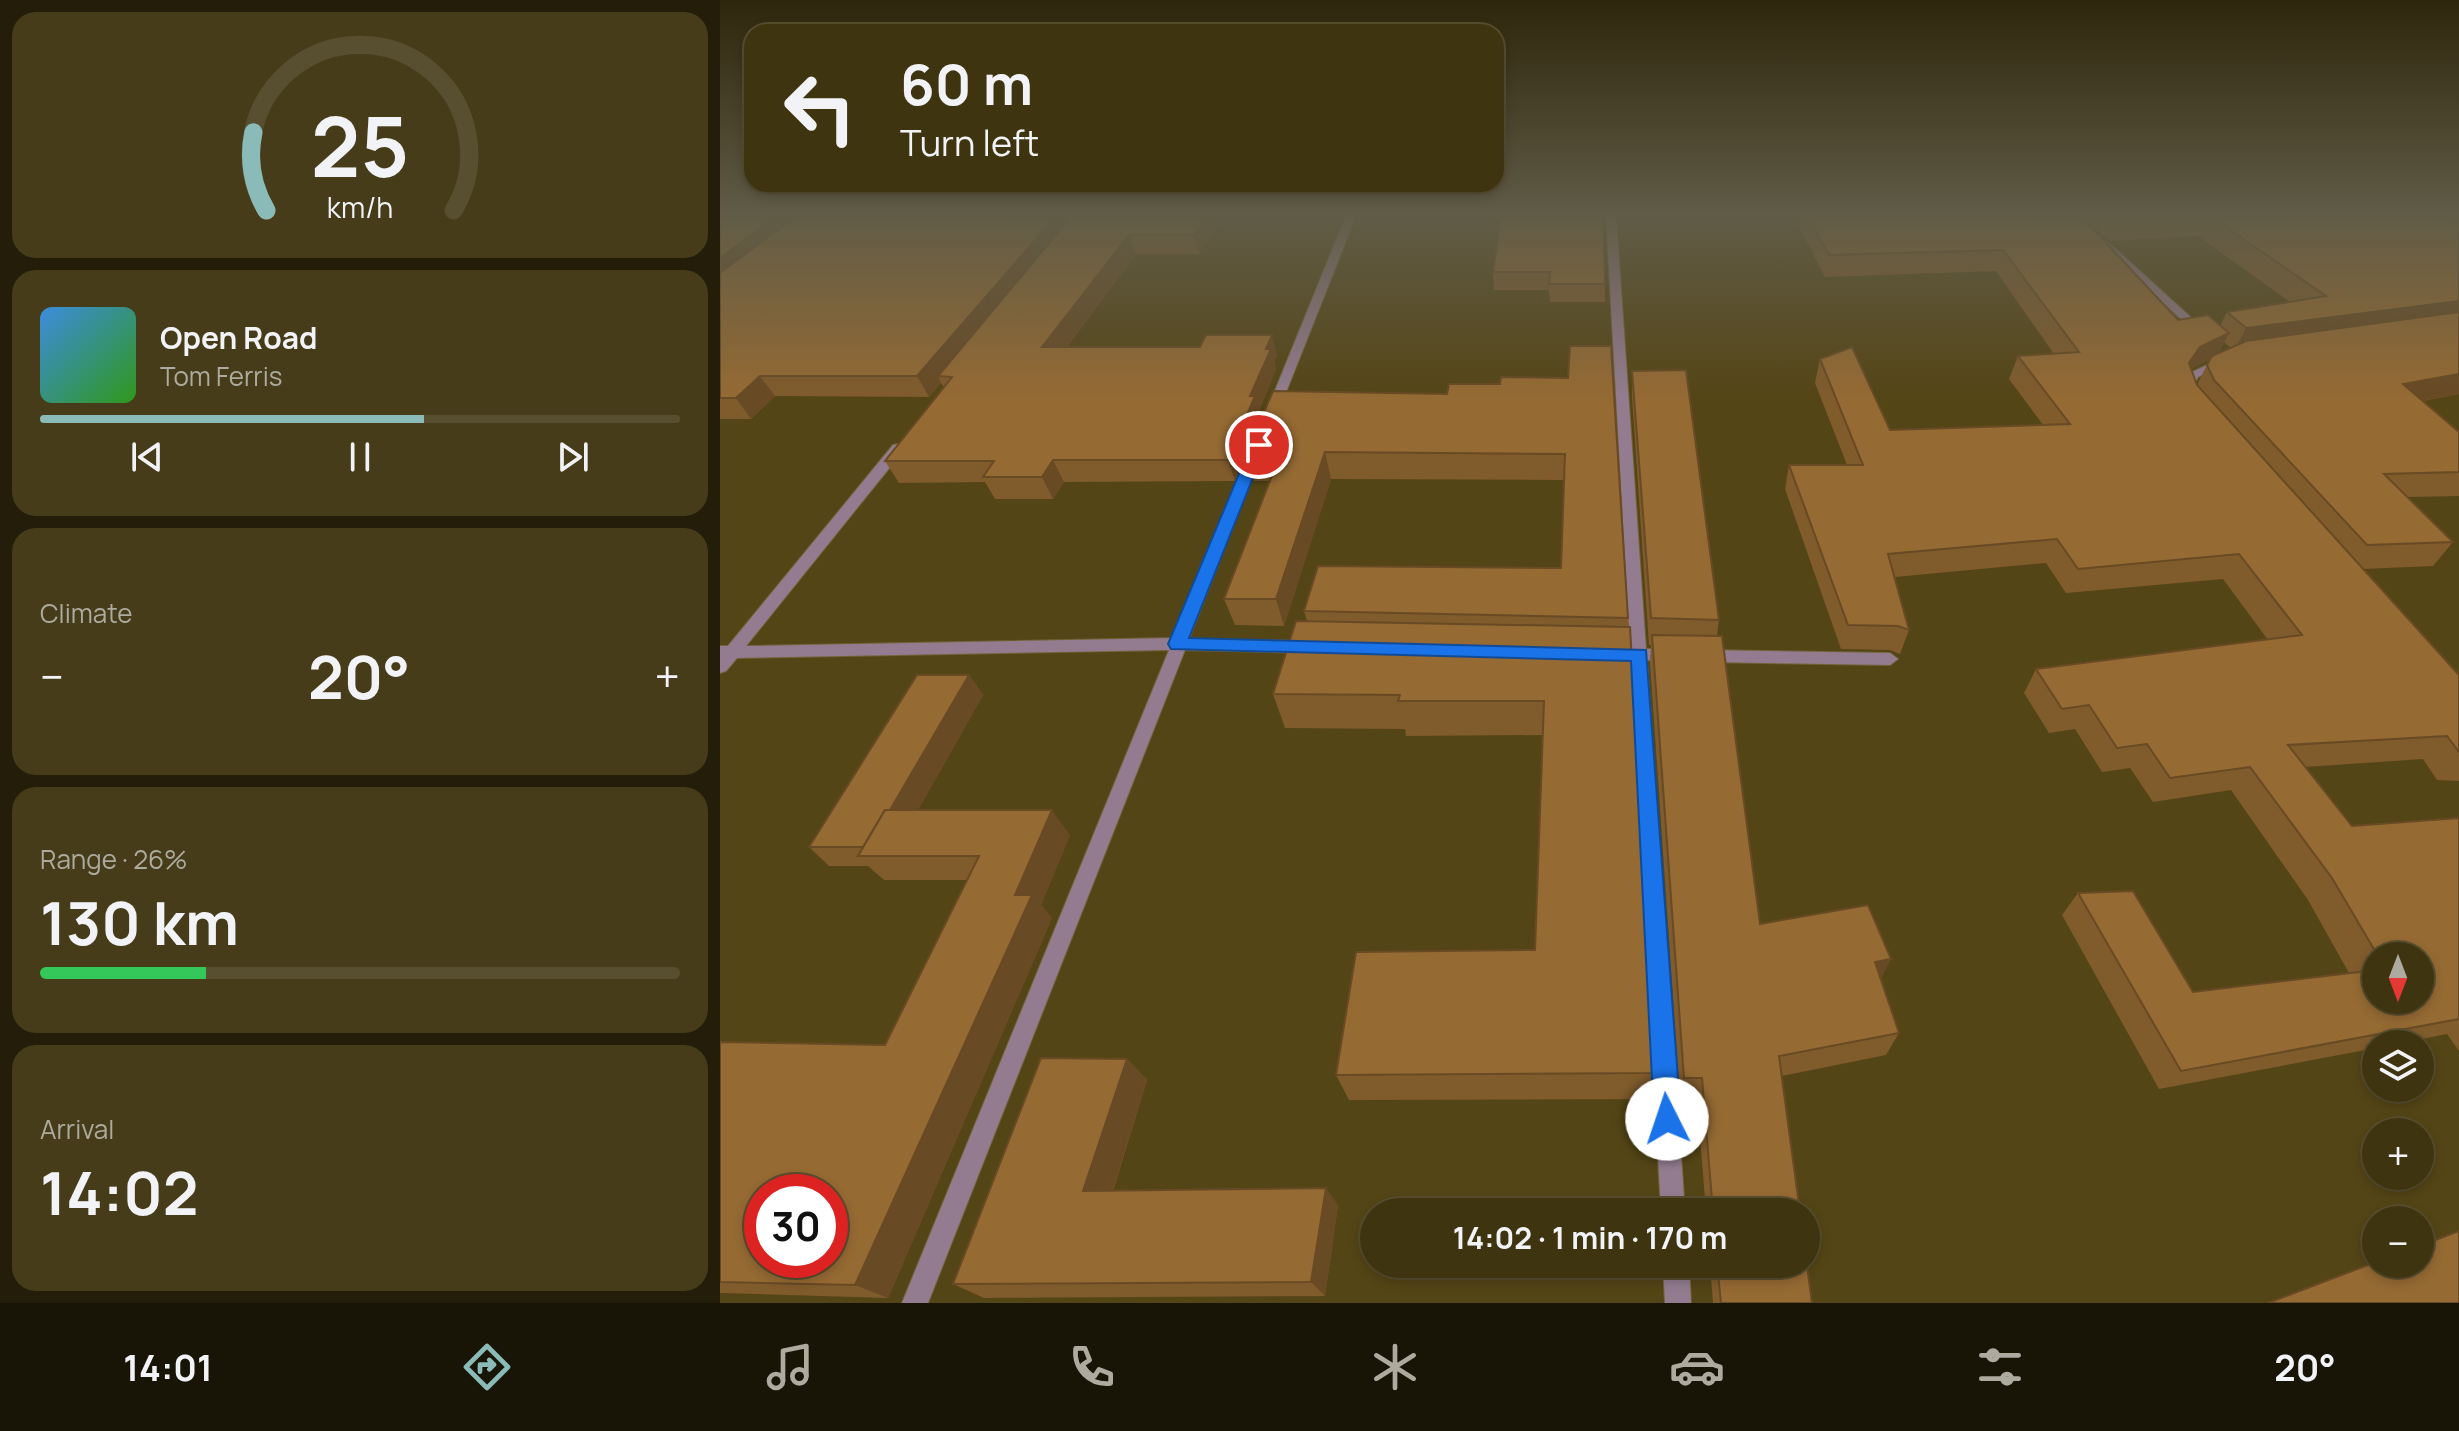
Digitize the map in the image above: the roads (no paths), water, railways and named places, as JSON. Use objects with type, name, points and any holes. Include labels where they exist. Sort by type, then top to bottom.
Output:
[{"type":"street","points":[[1267,423],[1326,277]]},
{"type":"street","points":[[1615,277],[1672,1198]]},
{"type":"street","points":[[2141,277],[2207,337]]},
{"type":"street","points":[[2219,348],[2230,358]]},
{"type":"street","points":[[2193,406],[2186,388],[2194,375],[2230,358],[2245,356]]},
{"type":"street","points":[[720,667],[726,652],[911,432]]},
{"type":"street","points":[[915,1303],[1261,438]]},
{"type":"street","points":[[726,652],[1177,644],[1321,648]]},
{"type":"street","points":[[1592,653],[1890,659]]},
{"type":"street","points":[[1677,1278],[1678,1303]]}]
